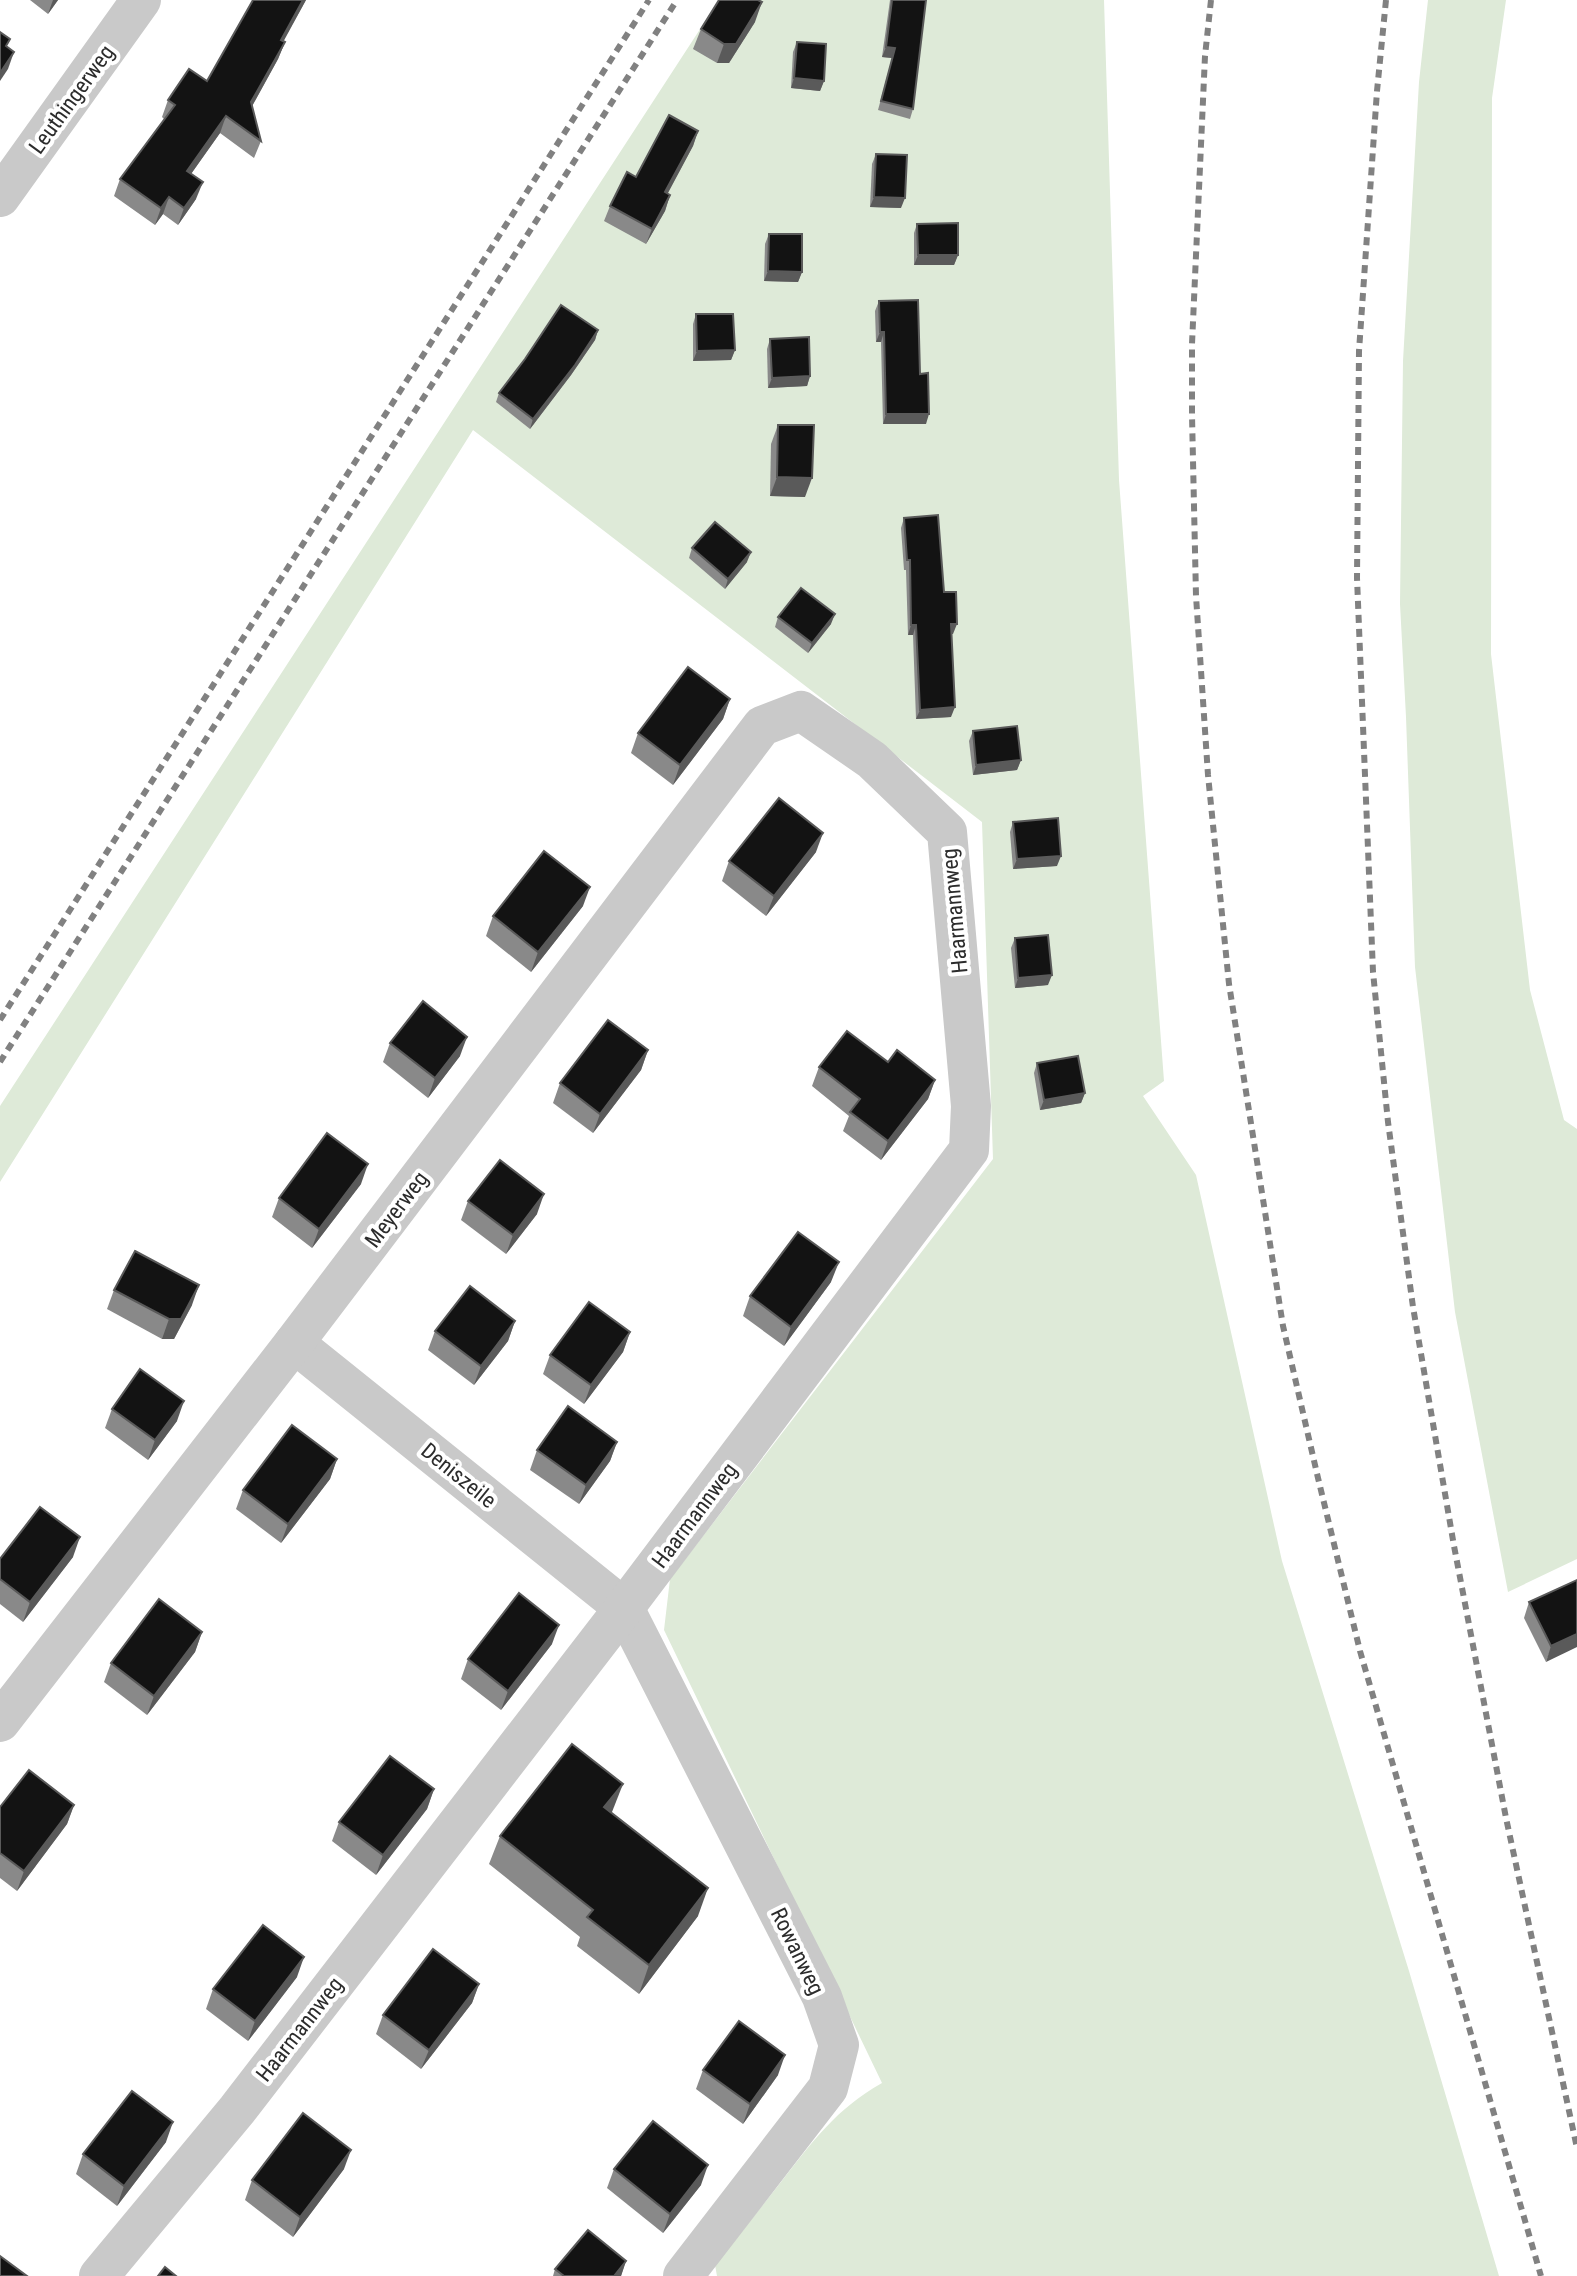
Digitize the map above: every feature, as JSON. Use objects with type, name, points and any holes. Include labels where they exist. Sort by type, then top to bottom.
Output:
[{"type":"street","name":"Leuthingerweg","points":[[0,197],[141,0]]},
{"type":"street","name":"Meyerweg","points":[[0,1722],[294,1343],[762,726],[801,711]]},
{"type":"street","name":"Haarmannweg","points":[[99,2276],[237,2110],[624,1608],[969,1150],[971,1106],[947,832],[872,760],[801,711]]},
{"type":"street","name":"Deniszeile","points":[[294,1343],[624,1608]]},
{"type":"street","name":"Rowanweg","points":[[624,1608],[818,1988],[839,2045],[828,2088],[683,2276]]},
{"type":"green space","points":[[719,0],[1104,0],[1119,480],[1164,1081],[1143,1096],[1196,1175],[1282,1561],[1409,1971],[1499,2276],[717,2276],[715,2265],[815,2139],[851,2104],[882,2083],[664,1630],[670,1579],[993,1159],[982,822],[473,430],[0,1182],[0,1106]]},
{"type":"green space","points":[[1428,0],[1506,0],[1492,98],[1491,654],[1530,990],[1564,1120],[1577,1129],[1577,1559],[1508,1592],[1455,1312],[1415,967],[1400,604],[1403,361],[1419,82]]},
{"type":"building","points":[[253,0],[303,0],[281,40],[285,42],[251,102],[261,141],[226,116],[187,171],[203,182],[184,208],[169,197],[161,208],[120,179],[175,105],[168,100],[189,69],[207,81]]},
{"type":"building","points":[[719,0],[762,2],[736,44],[724,44],[701,29]]},
{"type":"building","points":[[892,0],[926,0],[913,109],[881,101],[895,48],[886,47]]},
{"type":"building","points":[[0,32],[10,39],[6,46],[14,52],[0,73]]},
{"type":"building","points":[[797,42],[826,44],[824,81],[794,78]]},
{"type":"building","points":[[669,115],[698,131],[665,192],[670,195],[652,229],[610,206],[627,172],[636,177]]},
{"type":"building","points":[[876,154],[907,155],[905,198],[874,197]]},
{"type":"building","points":[[958,223],[958,255],[918,255],[917,224]]},
{"type":"building","points":[[769,234],[802,234],[802,272],[768,271]]},
{"type":"building","points":[[918,300],[920,374],[928,373],[929,414],[886,414],[884,332],[880,332],[879,301]]},
{"type":"building","points":[[561,305],[598,330],[533,419],[499,393]]},
{"type":"building","points":[[696,314],[733,314],[735,350],[697,351]]},
{"type":"building","points":[[809,337],[810,376],[772,378],[770,339]]},
{"type":"building","points":[[778,425],[814,425],[812,478],[777,477]]},
{"type":"building","points":[[938,515],[944,592],[956,592],[957,624],[951,624],[955,707],[920,710],[916,625],[911,625],[910,560],[907,560],[904,518]]},
{"type":"building","points":[[715,522],[751,552],[728,579],[692,548]]},
{"type":"building","points":[[801,588],[835,614],[812,643],[778,617]]},
{"type":"building","points":[[688,667],[730,699],[680,765],[638,733]]},
{"type":"building","points":[[1017,726],[1021,760],[976,765],[973,731]]},
{"type":"building","points":[[779,798],[823,833],[774,896],[729,861]]},
{"type":"building","points":[[1058,818],[1061,856],[1017,859],[1013,822]]},
{"type":"building","points":[[544,851],[590,887],[538,952],[493,916]]},
{"type":"building","points":[[1048,935],[1052,975],[1018,978],[1015,938]]},
{"type":"building","points":[[423,1001],[467,1037],[435,1078],[390,1043]]},
{"type":"building","points":[[608,1020],[648,1050],[600,1114],[560,1083]]},
{"type":"building","points":[[847,1031],[888,1062],[897,1050],[935,1080],[888,1141],[850,1112],[860,1099],[819,1067]]},
{"type":"building","points":[[1078,1056],[1085,1093],[1044,1100],[1037,1063]]},
{"type":"building","points":[[327,1133],[368,1164],[319,1229],[279,1198]]},
{"type":"building","points":[[500,1160],[544,1194],[513,1235],[468,1201]]},
{"type":"building","points":[[798,1232],[839,1262],[791,1327],[750,1296]]},
{"type":"building","points":[[135,1251],[199,1285],[181,1319],[169,1319],[114,1290]]},
{"type":"building","points":[[470,1286],[515,1321],[481,1366],[435,1331]]},
{"type":"building","points":[[589,1302],[630,1332],[591,1385],[550,1355]]},
{"type":"building","points":[[140,1369],[184,1401],[155,1440],[112,1409]]},
{"type":"building","points":[[568,1406],[617,1442],[586,1485],[537,1450]]},
{"type":"building","points":[[292,1425],[337,1459],[288,1524],[243,1490]]},
{"type":"building","points":[[40,1507],[80,1537],[30,1602],[0,1579],[0,1559]]},
{"type":"building","points":[[1577,1580],[1577,1634],[1551,1646],[1529,1602]]},
{"type":"building","points":[[519,1593],[559,1625],[508,1691],[468,1659]]},
{"type":"building","points":[[159,1599],[202,1632],[154,1696],[111,1663]]},
{"type":"building","points":[[572,1744],[623,1784],[604,1807],[708,1888],[649,1965],[587,1917],[593,1910],[500,1836]]},
{"type":"building","points":[[390,1756],[434,1789],[383,1855],[339,1822]]},
{"type":"building","points":[[29,1770],[74,1805],[24,1871],[0,1853],[0,1807]]},
{"type":"building","points":[[263,1925],[304,1957],[255,2021],[213,1989]]},
{"type":"building","points":[[433,1949],[479,1984],[429,2050],[383,2015]]},
{"type":"building","points":[[739,2021],[785,2055],[750,2104],[703,2070]]},
{"type":"building","points":[[132,2091],[173,2122],[124,2186],[83,2154]]},
{"type":"building","points":[[303,2113],[351,2150],[300,2217],[252,2180]]},
{"type":"building","points":[[653,2121],[708,2165],[670,2214],[614,2169]]},
{"type":"building","points":[[588,2230],[626,2261],[614,2276],[564,2276],[555,2269]]},
{"type":"building","points":[[0,2256],[27,2276],[0,2276]]},
{"type":"building","points":[[165,2267],[176,2276],[158,2276]]},
{"type":"railway","points":[[0,1020],[649,0]]},
{"type":"railway","points":[[0,1062],[677,0]]},
{"type":"railway","points":[[1211,0],[1205,56],[1192,344],[1192,415],[1196,596],[1208,775],[1229,984],[1283,1326],[1318,1478],[1360,1651],[1541,2276]]},
{"type":"railway","points":[[1386,0],[1359,351],[1357,578],[1373,972],[1388,1122],[1413,1307],[1454,1546],[1506,1818],[1577,2148]]}]
